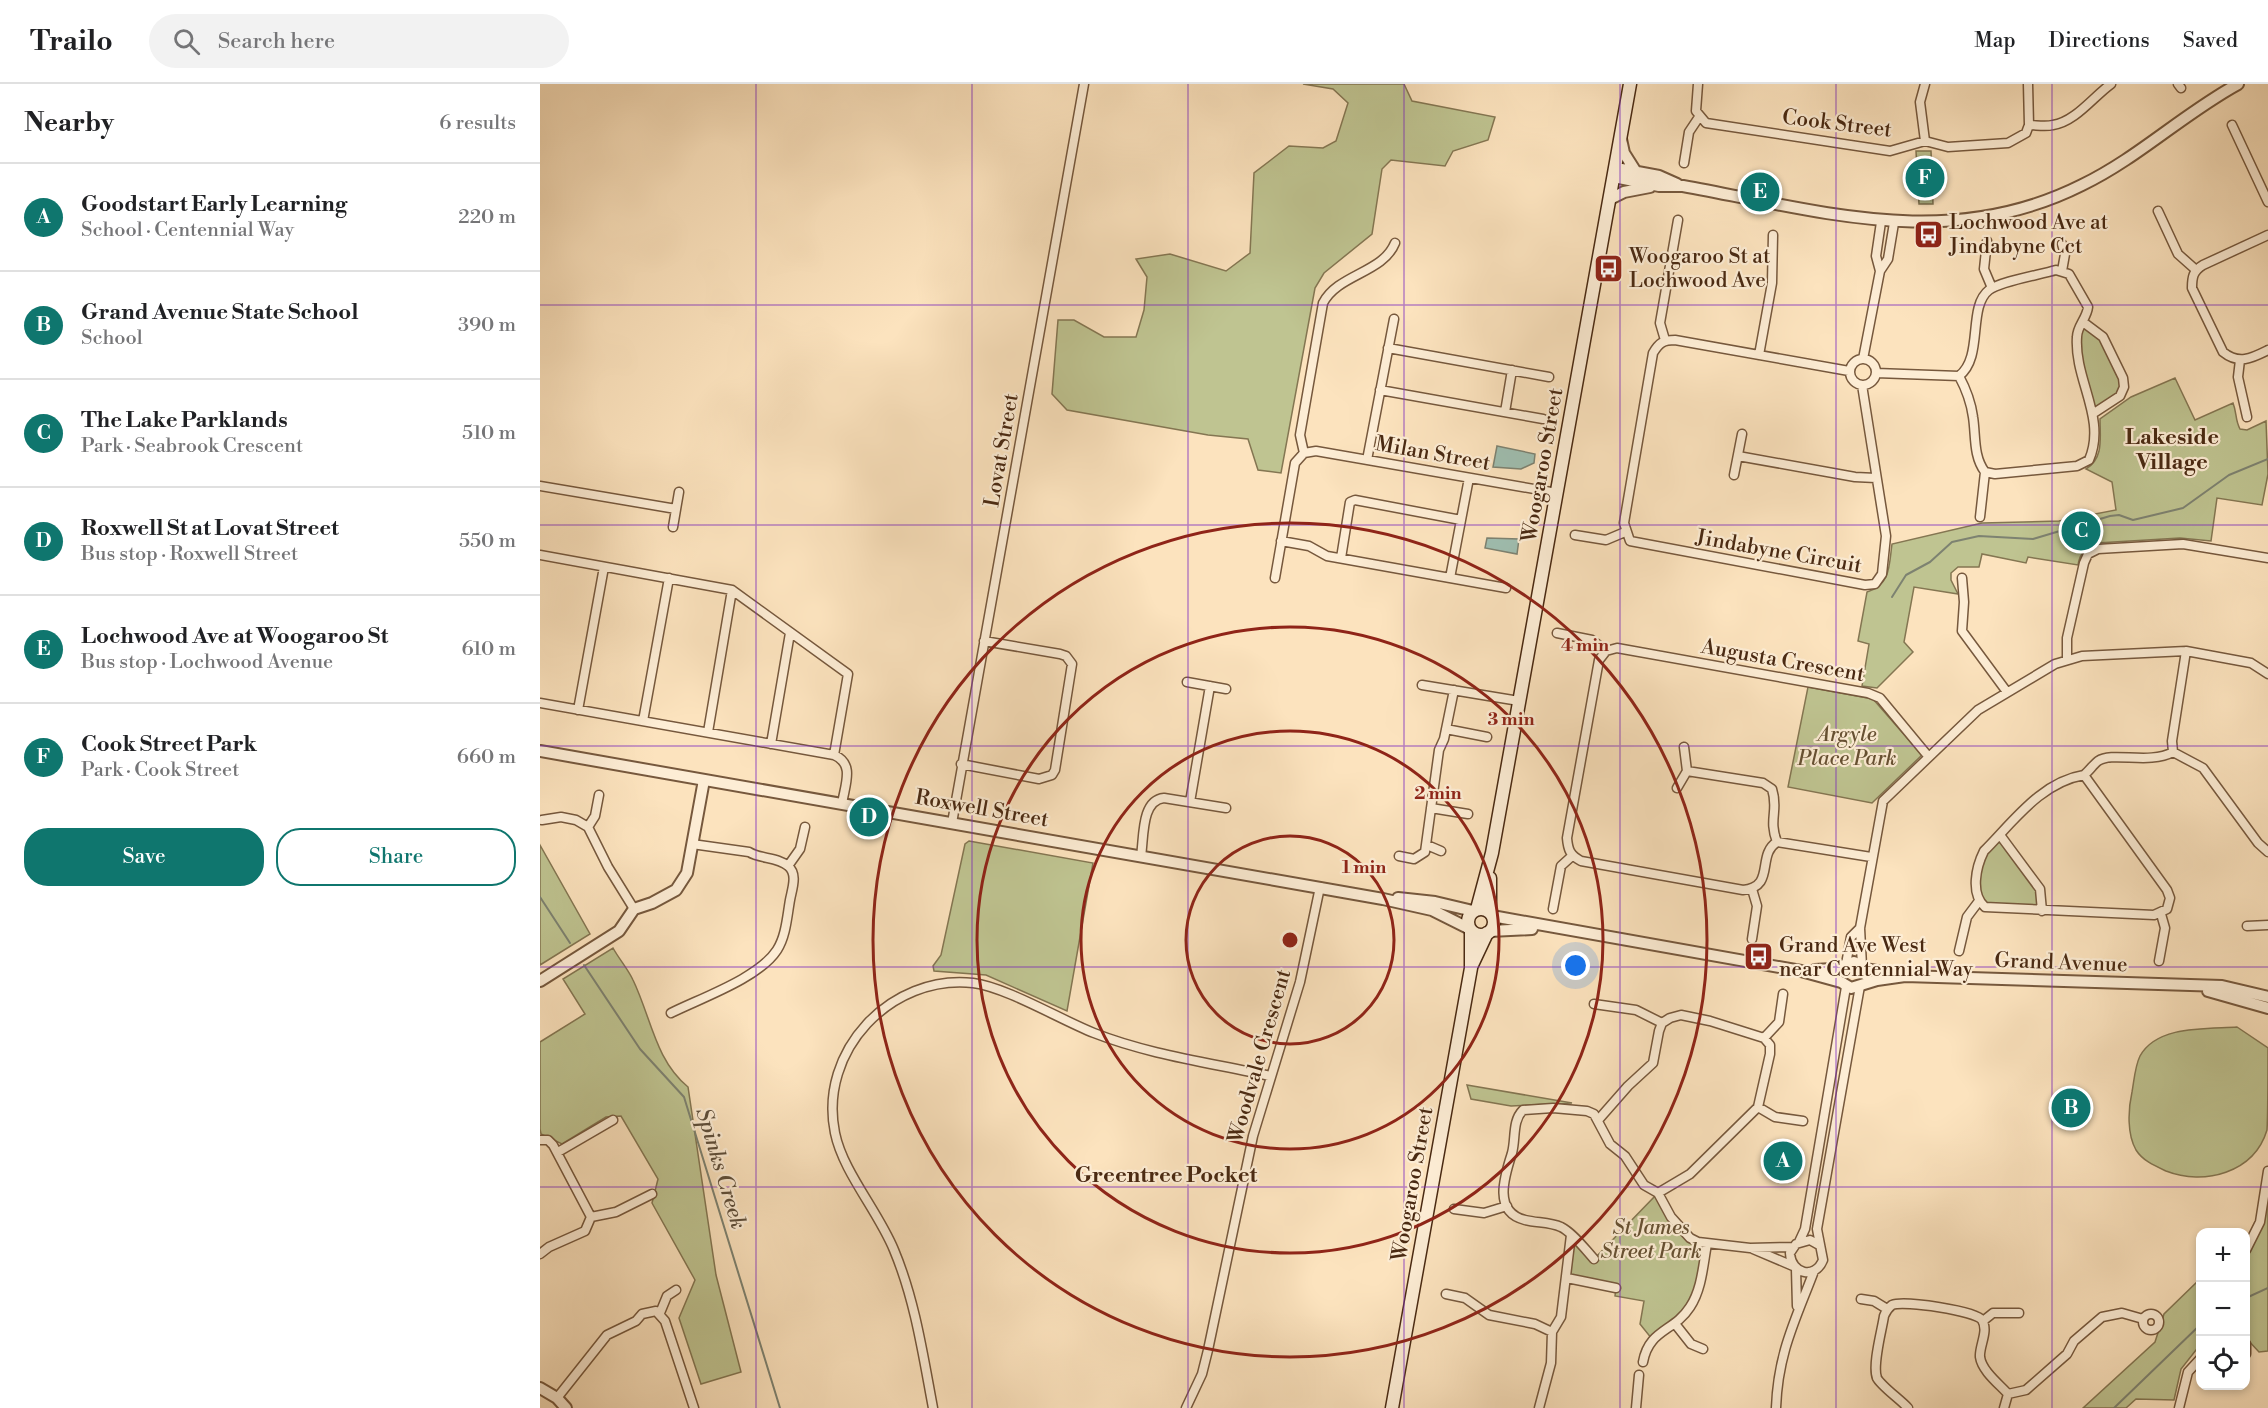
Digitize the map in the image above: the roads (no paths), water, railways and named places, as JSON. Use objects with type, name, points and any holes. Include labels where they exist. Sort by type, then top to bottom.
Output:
[{"type":"main road","name":"Woogaroo Street","points":[[1392,1408],[1471,968],[1468,919],[1475,910],[1492,853],[1630,84]]},
{"type":"main road","name":"Woogaroo Street","points":[[1471,968],[1494,924],[1491,914],[1492,853]]},
{"type":"main road","points":[[1475,910],[1491,914]]},
{"type":"main road","points":[[1470,929],[1479,935],[1488,932]]},
{"type":"street","name":"Lovat Street","points":[[952,823],[1084,84]]},
{"type":"street","points":[[1684,163],[1689,132],[1699,117],[1695,102],[1698,84]]},
{"type":"street","points":[[1925,84],[1920,102],[1925,141]]},
{"type":"street","points":[[2028,84],[2029,125],[2052,126],[2061,123],[2086,106],[2110,84]]},
{"type":"street","points":[[1610,199],[1624,192],[1659,186],[1683,186],[1881,222],[1972,220],[2010,213],[2051,200],[2108,171],[2187,114],[2238,84]]},
{"type":"street","name":"Cook Street","points":[[1699,117],[1706,123],[1890,151],[1925,141],[1948,147],[2008,143],[2019,139],[2026,133],[2029,125]]},
{"type":"street","points":[[2232,125],[2268,202]]},
{"type":"street","points":[[1621,139],[1624,153],[1636,172]]},
{"type":"street","points":[[1615,173],[1636,172],[1659,176],[1683,186]]},
{"type":"street","points":[[1615,173],[1659,186]]},
{"type":"street","points":[[2158,211],[2178,254],[2196,270]]},
{"type":"street","points":[[1665,340],[1660,323],[1678,220]]},
{"type":"street","points":[[1880,271],[1876,256],[1881,222]]},
{"type":"street","points":[[1863,358],[1880,271],[1888,258],[1894,223]]},
{"type":"street","points":[[1759,355],[1772,283],[1773,235]]},
{"type":"street","points":[[2196,270],[2268,235]]},
{"type":"street","points":[[1987,241],[1984,269],[1992,288]]},
{"type":"street","points":[[1275,578],[1294,463],[1304,453],[1300,435],[1323,303],[1335,287],[1387,256],[1395,243]]},
{"type":"street","points":[[2062,244],[2065,254],[2062,270]]},
{"type":"street","points":[[1876,373],[1959,376],[1970,365],[1982,299],[1992,288],[2062,270],[2069,274],[2086,299],[2088,306],[2076,338],[2085,391],[2094,413],[2094,448],[2089,460],[2077,466],[1995,474],[1985,472],[1979,464],[1973,417],[1967,392],[1959,376]]},
{"type":"street","points":[[2196,270],[2192,288],[2223,352],[2240,360],[2268,350]]},
{"type":"street","points":[[1367,460],[1394,319]]},
{"type":"street","points":[[2083,322],[2103,337],[2123,378],[2124,387],[2120,396],[2094,413]]},
{"type":"street","points":[[1665,340],[1850,371]]},
{"type":"street","points":[[1575,535],[1606,540],[1625,532],[1624,524],[1653,353],[1665,340]]},
{"type":"street","points":[[1388,348],[1549,377]]},
{"type":"street","points":[[1863,358],[1873,363],[1876,373],[1872,382],[1862,385],[1853,381],[1850,371],[1854,362],[1863,358]]},
{"type":"street","points":[[2240,360],[2238,377],[2247,417]]},
{"type":"street","points":[[1504,412],[1512,370]]},
{"type":"street","name":"Jindabyne Circuit","points":[[1625,532],[1630,541],[1638,544],[1865,585],[1875,584],[1882,574],[1886,536],[1862,385]]},
{"type":"street","points":[[1380,390],[1543,419]]},
{"type":"street","points":[[1734,475],[1742,434]]},
{"type":"street","name":"Milan Street","points":[[1304,453],[1316,451],[1557,492]]},
{"type":"street","points":[[1738,456],[1855,477],[1876,478]]},
{"type":"street","points":[[1980,516],[1985,472]]},
{"type":"street","points":[[1450,578],[1469,478]]},
{"type":"street","points":[[540,486],[676,509]]},
{"type":"street","points":[[673,527],[679,492]]},
{"type":"street","points":[[1341,558],[1350,502],[1355,500],[1461,520]]},
{"type":"street","points":[[1281,541],[1309,546],[1327,556],[1506,588]]},
{"type":"street","points":[[2067,659],[2067,638],[2088,554],[2098,549],[2183,544],[2268,558]]},
{"type":"street","points":[[540,555],[732,590],[848,675],[834,755]]},
{"type":"street","points":[[578,710],[604,567]]},
{"type":"street","points":[[643,721],[669,578]]},
{"type":"street","points":[[1962,578],[1964,602],[1962,631],[2007,692]]},
{"type":"street","points":[[708,732],[732,590]]},
{"type":"street","points":[[771,744],[790,633]]},
{"type":"street","name":"Augusta Crescent","points":[[1557,633],[1592,639],[1606,651],[1617,648],[1868,693],[1880,699],[1928,756]]},
{"type":"street","points":[[961,764],[1039,779],[1052,775],[1055,770],[1072,663],[1066,656],[1060,654],[984,641]]},
{"type":"street","points":[[1606,651],[1599,660],[1567,838],[1572,856],[1581,861],[1743,890],[1752,889],[1760,883],[1767,853],[1777,842],[1871,857]]},
{"type":"street","points":[[2186,651],[2172,741],[2173,752],[2180,758],[2203,768],[2258,843],[2268,852]]},
{"type":"street","points":[[1776,1408],[1781,1357],[1814,1271],[1823,1260],[1817,1229],[1862,985],[1860,928],[1871,857],[1883,801],[1968,718],[2007,692],[2067,659],[2082,656],[2186,651],[2251,663],[2268,674]]},
{"type":"street","points":[[1187,682],[1226,689]]},
{"type":"street","points":[[1422,685],[1519,701]]},
{"type":"street","points":[[1190,802],[1210,686]]},
{"type":"street","points":[[1399,856],[1413,859],[1425,852],[1439,750],[1454,690]]},
{"type":"street","points":[[540,703],[834,755],[844,760],[847,766],[842,804]]},
{"type":"street","points":[[1446,729],[1486,737]]},
{"type":"street","points":[[1677,788],[1687,771],[1684,747]]},
{"type":"street","name":"Roxwell Street","points":[[540,751],[1383,898],[1432,910],[1470,929]]},
{"type":"street","points":[[2084,775],[2167,890],[2170,898],[2167,909],[2161,914],[1985,907],[1979,901],[1975,889],[1980,859],[2000,835],[2044,791],[2065,780],[2084,775],[2097,762],[2105,758],[2153,759],[2173,752]]},
{"type":"street","points":[[1687,771],[1762,783],[1772,789],[1776,801],[1771,827],[1777,842]]},
{"type":"street","points":[[540,981],[620,932],[634,909],[652,903],[682,883],[704,780]]},
{"type":"street","points":[[588,827],[595,816],[599,795]]},
{"type":"street","points":[[1141,856],[1151,802],[1164,798],[1226,808]]},
{"type":"street","points":[[1431,808],[1468,814]]},
{"type":"street","points":[[542,820],[561,818],[576,820],[588,827],[608,867],[634,909]]},
{"type":"street","points":[[788,866],[800,849],[805,827]]},
{"type":"street","points":[[2000,835],[2040,889],[2042,911]]},
{"type":"street","points":[[671,1013],[718,992],[769,960],[778,949],[784,936],[794,876],[788,866],[757,857],[749,852],[692,844]]},
{"type":"street","points":[[1427,845],[1441,851]]},
{"type":"street","points":[[1553,909],[1561,866],[1572,856]]},
{"type":"street","name":"Woodvale Crescent","points":[[1186,1408],[1202,1374],[1253,1136],[1300,982],[1320,887]]},
{"type":"street","points":[[1752,889],[1757,906],[1752,939]]},
{"type":"street","name":"Roxwell Street","points":[[1383,898],[1409,898],[1475,910]]},
{"type":"street","points":[[1959,951],[1967,917],[1979,901]]},
{"type":"street","name":"Grand Avenue","points":[[1491,914],[1548,928],[1801,971],[1844,984],[1862,985],[1905,976]]},
{"type":"street","points":[[2159,961],[2166,928],[2161,914]]},
{"type":"street","points":[[2247,926],[2268,925]]},
{"type":"street","name":"Grand Avenue","points":[[1488,932],[1548,928]]},
{"type":"street","points":[[1796,1313],[1795,1268],[1790,1254],[1805,1229],[1844,984],[1840,974],[1845,965],[1851,937],[1860,928]]},
{"type":"street","name":"Grand Avenue","points":[[1801,971],[1854,962],[1863,968],[1905,976],[2222,986],[2268,997]]},
{"type":"street","points":[[933,1408],[905,1279],[884,1227],[841,1153],[832,1115],[833,1094],[844,1057],[854,1040],[880,1010],[906,994],[936,984],[976,984],[1119,1042],[1270,1076]]},
{"type":"street","name":"Grand Avenue","points":[[2181,985],[2220,993],[2268,1008]]},
{"type":"street","points":[[1764,1038],[1779,1022],[1783,994]]},
{"type":"street","points":[[1594,1004],[1636,1010],[1662,1023]]},
{"type":"street","points":[[1658,1193],[1690,1174],[1758,1107],[1770,1054],[1770,1045],[1764,1038],[1680,1015],[1662,1023]]},
{"type":"street","points":[[1599,1119],[1628,1086],[1653,1063],[1662,1023]]},
{"type":"street","points":[[1758,1107],[1775,1117],[1803,1121]]},
{"type":"street","points":[[1594,1258],[1558,1225],[1523,1220],[1512,1214],[1507,1206],[1503,1185],[1513,1150],[1517,1116],[1523,1110],[1587,1111],[1599,1119],[1602,1133],[1610,1144],[1625,1156],[1644,1185],[1658,1193],[1671,1217],[1690,1238],[1707,1244],[1750,1248],[1796,1245],[1810,1240],[1819,1245]]},
{"type":"street","points":[[558,1152],[612,1120]]},
{"type":"street","points":[[540,1140],[550,1141],[558,1152],[591,1217]]},
{"type":"street","points":[[2250,1242],[2260,1222],[2268,1171]]},
{"type":"street","points":[[591,1217],[616,1212],[652,1194]]},
{"type":"street","points":[[1454,1209],[1484,1213],[1507,1206]]},
{"type":"street","points":[[540,1254],[549,1246],[585,1231],[591,1217]]},
{"type":"street","points":[[1539,1408],[1551,1363],[1552,1332],[1561,1317],[1571,1235]]},
{"type":"street","points":[[1643,1362],[1645,1349],[1652,1339],[1666,1328],[1676,1325],[1690,1307],[1699,1290],[1707,1244]]},
{"type":"street","points":[[1750,1248],[1805,1273],[1814,1271]]},
{"type":"street","points":[[1567,1278],[1616,1288]]},
{"type":"street","points":[[660,1313],[668,1296],[676,1290]]},
{"type":"street","points":[[1446,1294],[1465,1298],[1490,1315],[1535,1324],[1552,1332]]},
{"type":"street","points":[[1861,1299],[1874,1301],[1887,1310]]},
{"type":"street","points":[[1887,1310],[1898,1304],[1943,1306],[1960,1313],[1977,1315],[1983,1321],[1984,1328],[1980,1356],[1984,1366],[2008,1394]]},
{"type":"street","points":[[1887,1310],[1876,1366],[1877,1377],[1908,1408]]},
{"type":"street","points":[[557,1398],[607,1335],[636,1321],[642,1314],[660,1313]]},
{"type":"street","points":[[660,1313],[665,1321],[694,1408]]},
{"type":"street","points":[[1983,1321],[1993,1314],[2019,1313]]},
{"type":"street","points":[[2008,1394],[2026,1390],[2067,1354],[2074,1341],[2102,1317],[2122,1313],[2143,1319]]},
{"type":"street","points":[[1676,1325],[1691,1344],[1703,1349]]},
{"type":"street","points":[[2180,1408],[2188,1372],[2196,1364]]},
{"type":"street","points":[[1636,1408],[1639,1375]]},
{"type":"street","points":[[540,1388],[557,1398],[566,1408]]},
{"type":"street","points":[[2004,1408],[2008,1394]]},
{"type":"waterway","points":[[1892,597],[1906,575],[1930,562],[1952,542],[1979,536],[2033,539],[2110,516],[2119,515],[2133,520],[2183,508],[2229,475],[2268,459]]},
{"type":"waterway","name":"Spinks Creek","points":[[540,897],[570,943]]},
{"type":"waterway","name":"Spinks Creek","points":[[584,965],[640,1049],[684,1097],[780,1408]]},
{"type":"waterway","points":[[2250,1296],[2268,1288]]},
{"type":"waterway","points":[[2114,1408],[2196,1329]]},
{"type":"place","name":"Cook Street Park","points":[[1925,178]]},
{"type":"place","name":"Lochwood Ave at Woogaroo St","points":[[1760,192]]},
{"type":"place","name":"Lochwood Ave at Jindabyne Cct","points":[[1928,234]]},
{"type":"place","name":"Woogaroo St at Lochwood Ave","points":[[1608,268]]},
{"type":"place","name":"The Lake Parklands","points":[[2081,531]]},
{"type":"place","name":"Roxwell St at Lovat Street","points":[[869,817]]},
{"type":"place","name":"Grand Ave West near Centennial Way","points":[[1758,957]]},
{"type":"place","name":"Grand Avenue State School","points":[[2071,1108]]},
{"type":"place","name":"Goodstart Early Learning","points":[[1783,1161]]},
{"type":"district","name":"Lakeside Village","points":[[2172,448]]},
{"type":"district","name":"Greentree Pocket","points":[[1166,1174]]},
{"type":"park label","name":"Argyle Place Park","points":[[1847,746]]},
{"type":"park label","name":"St James Street Park","points":[[1651,1239]]}]
